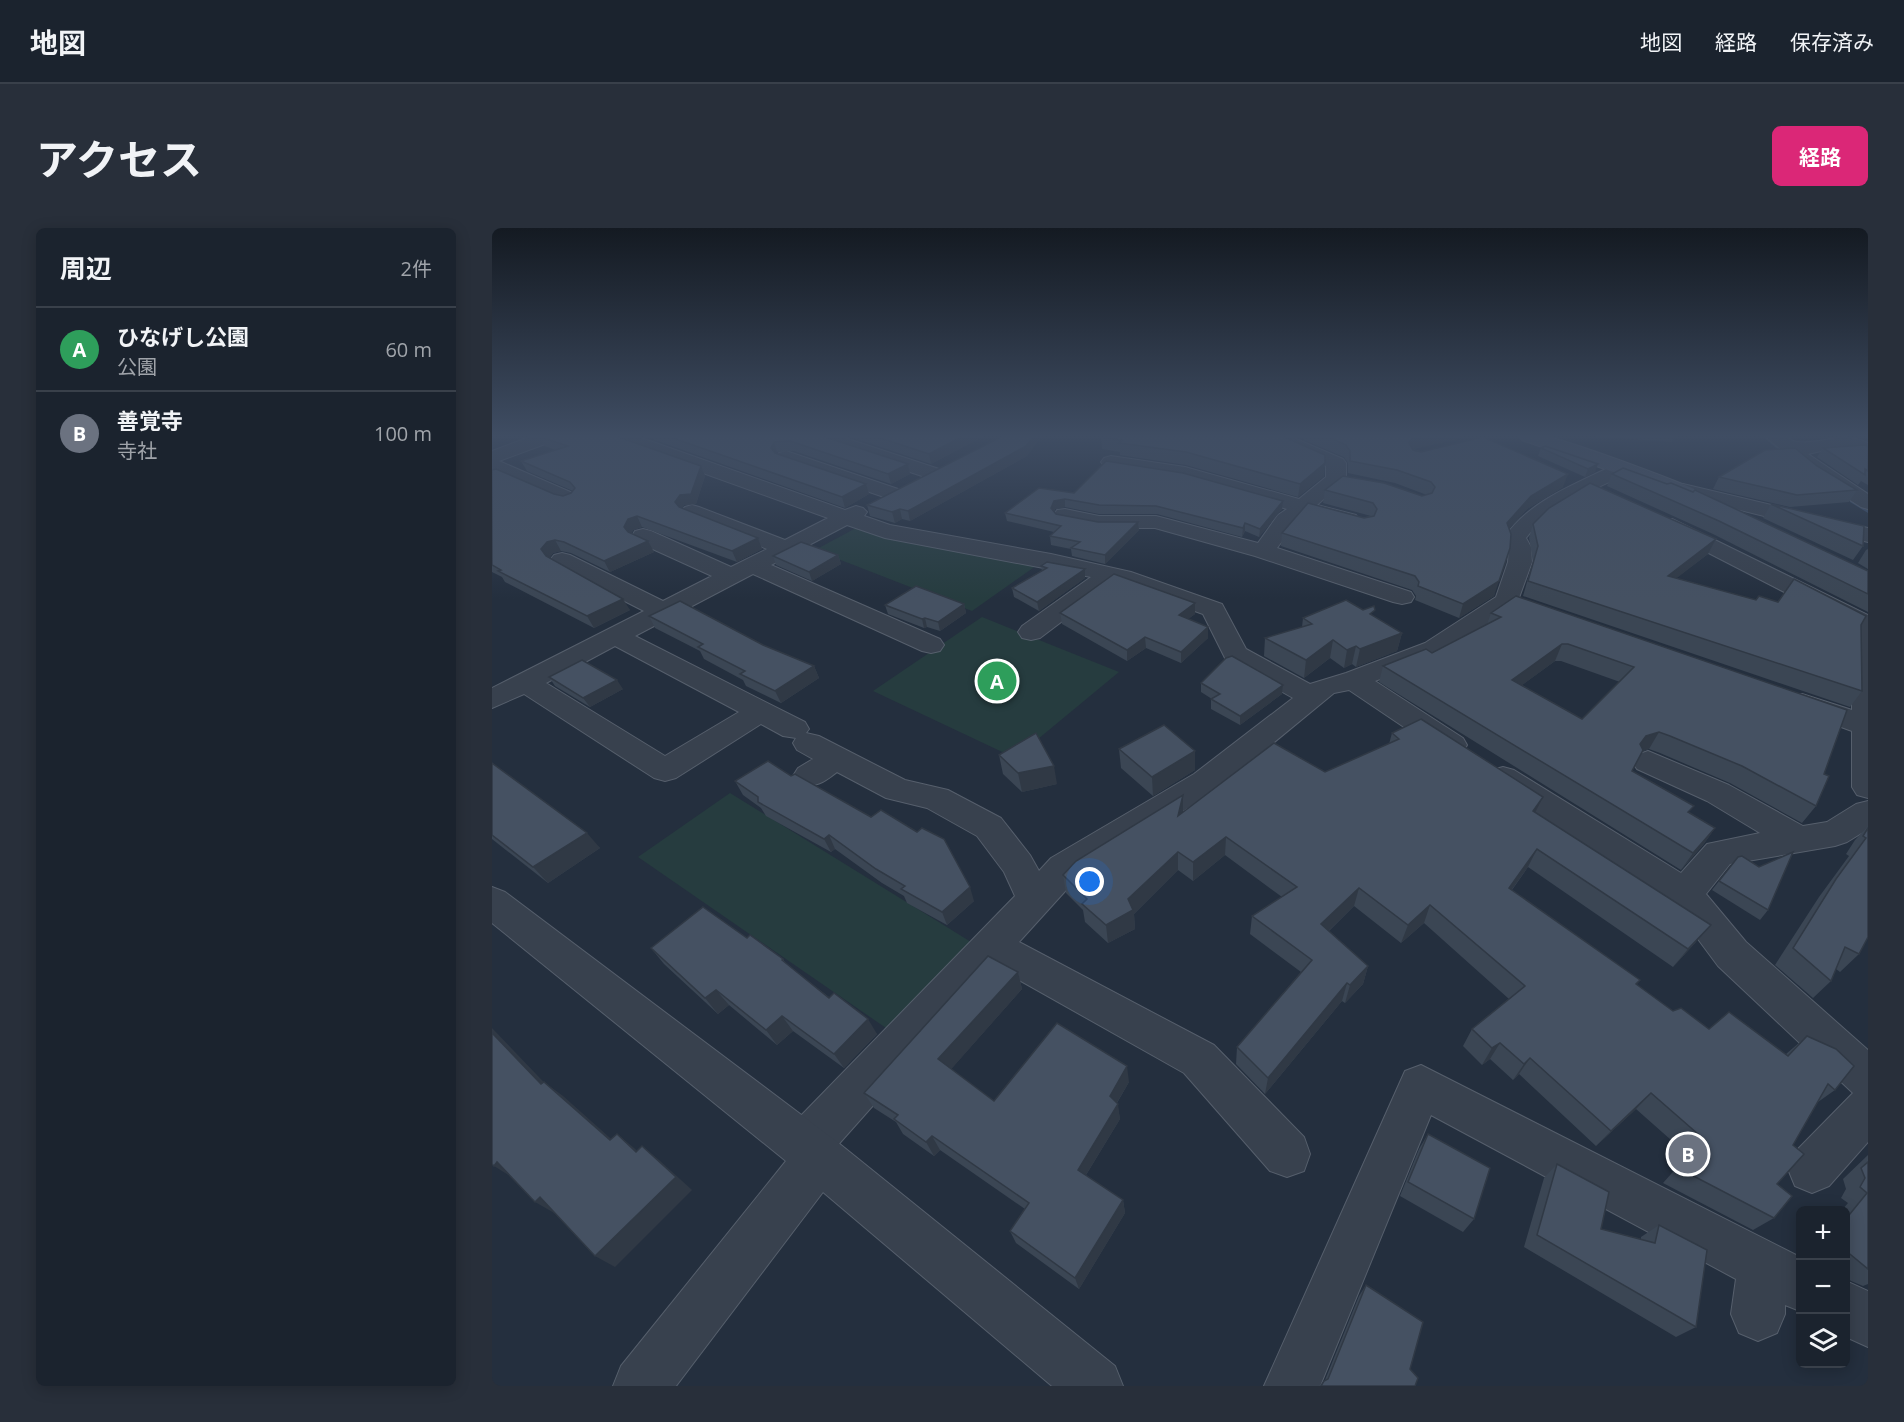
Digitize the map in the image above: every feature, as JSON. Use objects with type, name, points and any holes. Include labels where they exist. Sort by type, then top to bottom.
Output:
[{"type":"main road","points":[[1683,490],[1776,535]]},
{"type":"street","points":[[543,507],[577,494],[565,490]]},
{"type":"street","points":[[767,490],[885,531],[1110,574],[1131,579],[1213,609],[1235,654],[1311,696]]},
{"type":"street","points":[[881,490],[891,493]]},
{"type":"street","points":[[492,699],[897,490]]},
{"type":"street","points":[[1255,490],[1362,524]]},
{"type":"street","points":[[1263,551],[1286,520],[1322,490]]},
{"type":"street","points":[[640,1386],[812,1152],[992,946],[1064,868],[1205,782],[1300,709],[1311,696],[1324,687],[1354,680],[1434,649],[1517,605],[1520,547],[1515,538],[1537,514],[1581,490]]},
{"type":"street","points":[[1683,490],[1868,535]]},
{"type":"street","points":[[1850,490],[1868,503]]},
{"type":"street","points":[[692,511],[786,548]]},
{"type":"street","points":[[1065,515],[1096,527],[1156,522],[1381,584],[1402,597]]},
{"type":"street","points":[[1655,517],[1868,626]]},
{"type":"street","points":[[643,536],[742,571],[931,645]]},
{"type":"street","points":[[562,560],[664,611]]},
{"type":"street","points":[[1031,632],[1110,574]]},
{"type":"street","points":[[1868,634],[1865,640],[1868,787]]},
{"type":"street","points":[[615,636],[760,712],[897,790],[936,798],[989,827],[1018,866],[1035,899]]},
{"type":"street","points":[[1354,680],[1369,692],[1685,894],[1732,954],[1868,1078]]},
{"type":"street","points":[[525,682],[665,770],[760,712]]},
{"type":"street","points":[[1775,694],[1866,725]]},
{"type":"street","points":[[809,776],[812,743]]},
{"type":"street","points":[[1648,762],[1718,793],[1800,840]]},
{"type":"street","points":[[1685,894],[1719,853],[1834,833],[1868,813]]},
{"type":"street","points":[[492,902],[812,1152],[1095,1386]]},
{"type":"street","points":[[992,946],[1199,1059],[1287,1155]]},
{"type":"street","points":[[1292,1386],[1421,1086],[1774,1288]]},
{"type":"street","points":[[1812,1169],[1868,1109]]},
{"type":"street","points":[[1850,1311],[1868,1320]]},
{"type":"green space","points":[[858,527],[1040,563],[972,611],[815,550]]},
{"type":"green space","points":[[982,617],[1119,672],[1015,758],[873,691]]},
{"type":"green space","points":[[730,793],[971,942],[886,1028],[638,857]]},
{"type":"building","points":[[492,490],[545,490],[563,496],[573,490],[692,490],[691,494],[680,495],[675,502],[679,507],[758,538],[732,551],[637,516],[628,519],[624,527],[628,532],[648,541],[604,561],[564,542],[555,540],[547,542],[541,549],[546,556],[623,599],[587,616],[498,571],[501,570],[492,565]]},
{"type":"building","points":[[822,490],[855,490],[842,497]]},
{"type":"building","points":[[896,490],[946,490],[908,511],[900,509],[892,512],[867,505]]},
{"type":"building","points":[[1036,490],[1074,493],[1077,490],[1244,490],[1283,501],[1260,529],[1245,523],[1243,528],[1156,506],[1099,505],[1065,499],[1054,501],[1051,508],[1056,514],[1098,522],[1138,522],[1105,555],[1071,548],[1080,542],[1050,536],[1061,526],[1005,513]]},
{"type":"building","points":[[1325,490],[1405,490],[1422,496],[1432,493],[1433,490],[1541,490],[1531,496],[1507,523],[1511,534],[1510,548],[1499,581],[1463,604],[1418,586],[1419,582],[1415,576],[1282,533],[1308,503],[1364,518],[1374,516],[1377,509],[1373,503]]},
{"type":"building","points":[[1578,490],[1606,490],[1716,539],[1668,576],[1756,600],[1759,596],[1778,602],[1794,579],[1866,616],[1861,625],[1862,691],[1528,581],[1538,546],[1533,524],[1549,508]]},
{"type":"building","points":[[1649,490],[1693,492],[1695,490],[1868,571],[1868,594],[1719,521]]},
{"type":"building","points":[[1776,490],[1857,490],[1797,495]]},
{"type":"building","points":[[1771,504],[1864,526],[1863,546]]},
{"type":"building","points":[[801,542],[838,555],[809,572],[773,556]]},
{"type":"building","points":[[1047,562],[1085,569],[1037,602],[1012,588],[1047,568],[1041,566]]},
{"type":"building","points":[[1114,574],[1195,603],[1179,615],[1208,627],[1181,652],[1145,637],[1127,650],[1060,613]]},
{"type":"building","points":[[916,586],[964,604],[938,622],[922,619],[885,605]]},
{"type":"building","points":[[1516,596],[1847,710],[1824,774],[1829,776],[1816,806],[1742,766],[1670,736],[1659,732],[1646,736],[1640,744],[1643,750],[1632,771],[1694,806],[1688,812],[1715,828],[1693,853],[1383,666],[1426,649],[1432,653],[1501,617],[1491,613]],"holes":[[[1562,644],[1568,644],[1634,667],[1582,719],[1512,680]]]},
{"type":"building","points":[[1346,600],[1363,610],[1374,606],[1375,610],[1370,614],[1402,633],[1360,649],[1356,646],[1347,650],[1333,640],[1306,660],[1265,638],[1312,624],[1303,618]]},
{"type":"building","points":[[680,601],[763,645],[814,666],[775,691],[740,674],[745,671],[698,647],[703,644],[649,616]]},
{"type":"building","points":[[1232,656],[1283,685],[1240,716],[1211,699],[1220,694],[1201,683],[1226,658]]},
{"type":"building","points":[[582,660],[617,680],[583,698],[549,677]]},
{"type":"building","points":[[1421,719],[1543,797],[1533,811],[1711,925],[1688,949],[1537,849],[1509,888],[1640,980],[1636,984],[1673,1011],[1681,1008],[1709,1029],[1729,1012],[1788,1056],[1807,1036],[1836,1049],[1854,1066],[1835,1090],[1828,1084],[1793,1145],[1804,1154],[1777,1184],[1792,1196],[1774,1218],[1680,1169],[1706,1141],[1651,1093],[1611,1131],[1530,1058],[1524,1064],[1500,1043],[1492,1048],[1472,1029],[1525,986],[1430,905],[1408,925],[1359,888],[1321,924],[1368,966],[1350,985],[1347,983],[1268,1078],[1237,1047],[1312,960],[1252,916],[1297,887],[1226,837],[1193,862],[1178,852],[1128,899],[1133,910],[1106,925],[1082,904],[1087,899],[1063,875],[1076,861],[1183,795],[1178,816],[1274,743],[1325,772],[1399,739],[1392,733]]},
{"type":"building","points":[[1164,725],[1195,751],[1152,777],[1119,749]]},
{"type":"building","points":[[1036,733],[1054,766],[1018,773],[999,755]]},
{"type":"building","points":[[768,761],[791,776],[795,774],[871,817],[881,810],[917,832],[922,828],[944,839],[970,887],[942,912],[901,889],[905,886],[876,869],[829,835],[824,839],[758,802],[758,797],[735,781]]},
{"type":"building","points":[[492,763],[587,833],[533,867],[492,835]]},
{"type":"building","points":[[1868,828],[1868,937],[1859,954],[1845,947],[1831,981],[1793,948],[1836,879],[1866,838],[1863,836]]},
{"type":"building","points":[[1793,852],[1768,910],[1719,881],[1738,857],[1742,856],[1759,867]]},
{"type":"building","points":[[703,907],[747,938],[750,935],[783,959],[829,998],[834,993],[868,1019],[834,1054],[782,1016],[766,1030],[716,990],[705,998],[651,948]]},
{"type":"building","points":[[988,956],[1018,972],[938,1059],[994,1101],[1057,1023],[1127,1066],[1110,1096],[1118,1104],[1078,1170],[1123,1200],[1075,1278],[1010,1231],[1029,1203],[932,1136],[926,1142],[894,1119],[898,1115],[864,1093]]},
{"type":"building","points":[[492,1033],[541,1084],[544,1082],[610,1140],[617,1134],[636,1152],[642,1146],[676,1177],[595,1256],[540,1197],[535,1202],[497,1162],[494,1166],[492,1164]]},
{"type":"building","points":[[1428,1134],[1490,1168],[1474,1219],[1408,1182]]},
{"type":"building","points":[[1868,1162],[1868,1269],[1850,1254],[1850,1214],[1867,1193],[1860,1187],[1865,1178],[1861,1168]]},
{"type":"building","points":[[1557,1164],[1609,1192],[1601,1229],[1655,1243],[1659,1225],[1707,1250],[1696,1327],[1537,1235]]},
{"type":"building","points":[[1366,1285],[1423,1322],[1410,1369],[1418,1378],[1415,1386],[1321,1386],[1328,1379]]},
{"type":"waterway","points":[[1852,501],[1868,511]]},
{"type":"place","name":"ひなげし公園","points":[[997,681]]},
{"type":"place","name":"善覚寺","points":[[1688,1154]]}]
